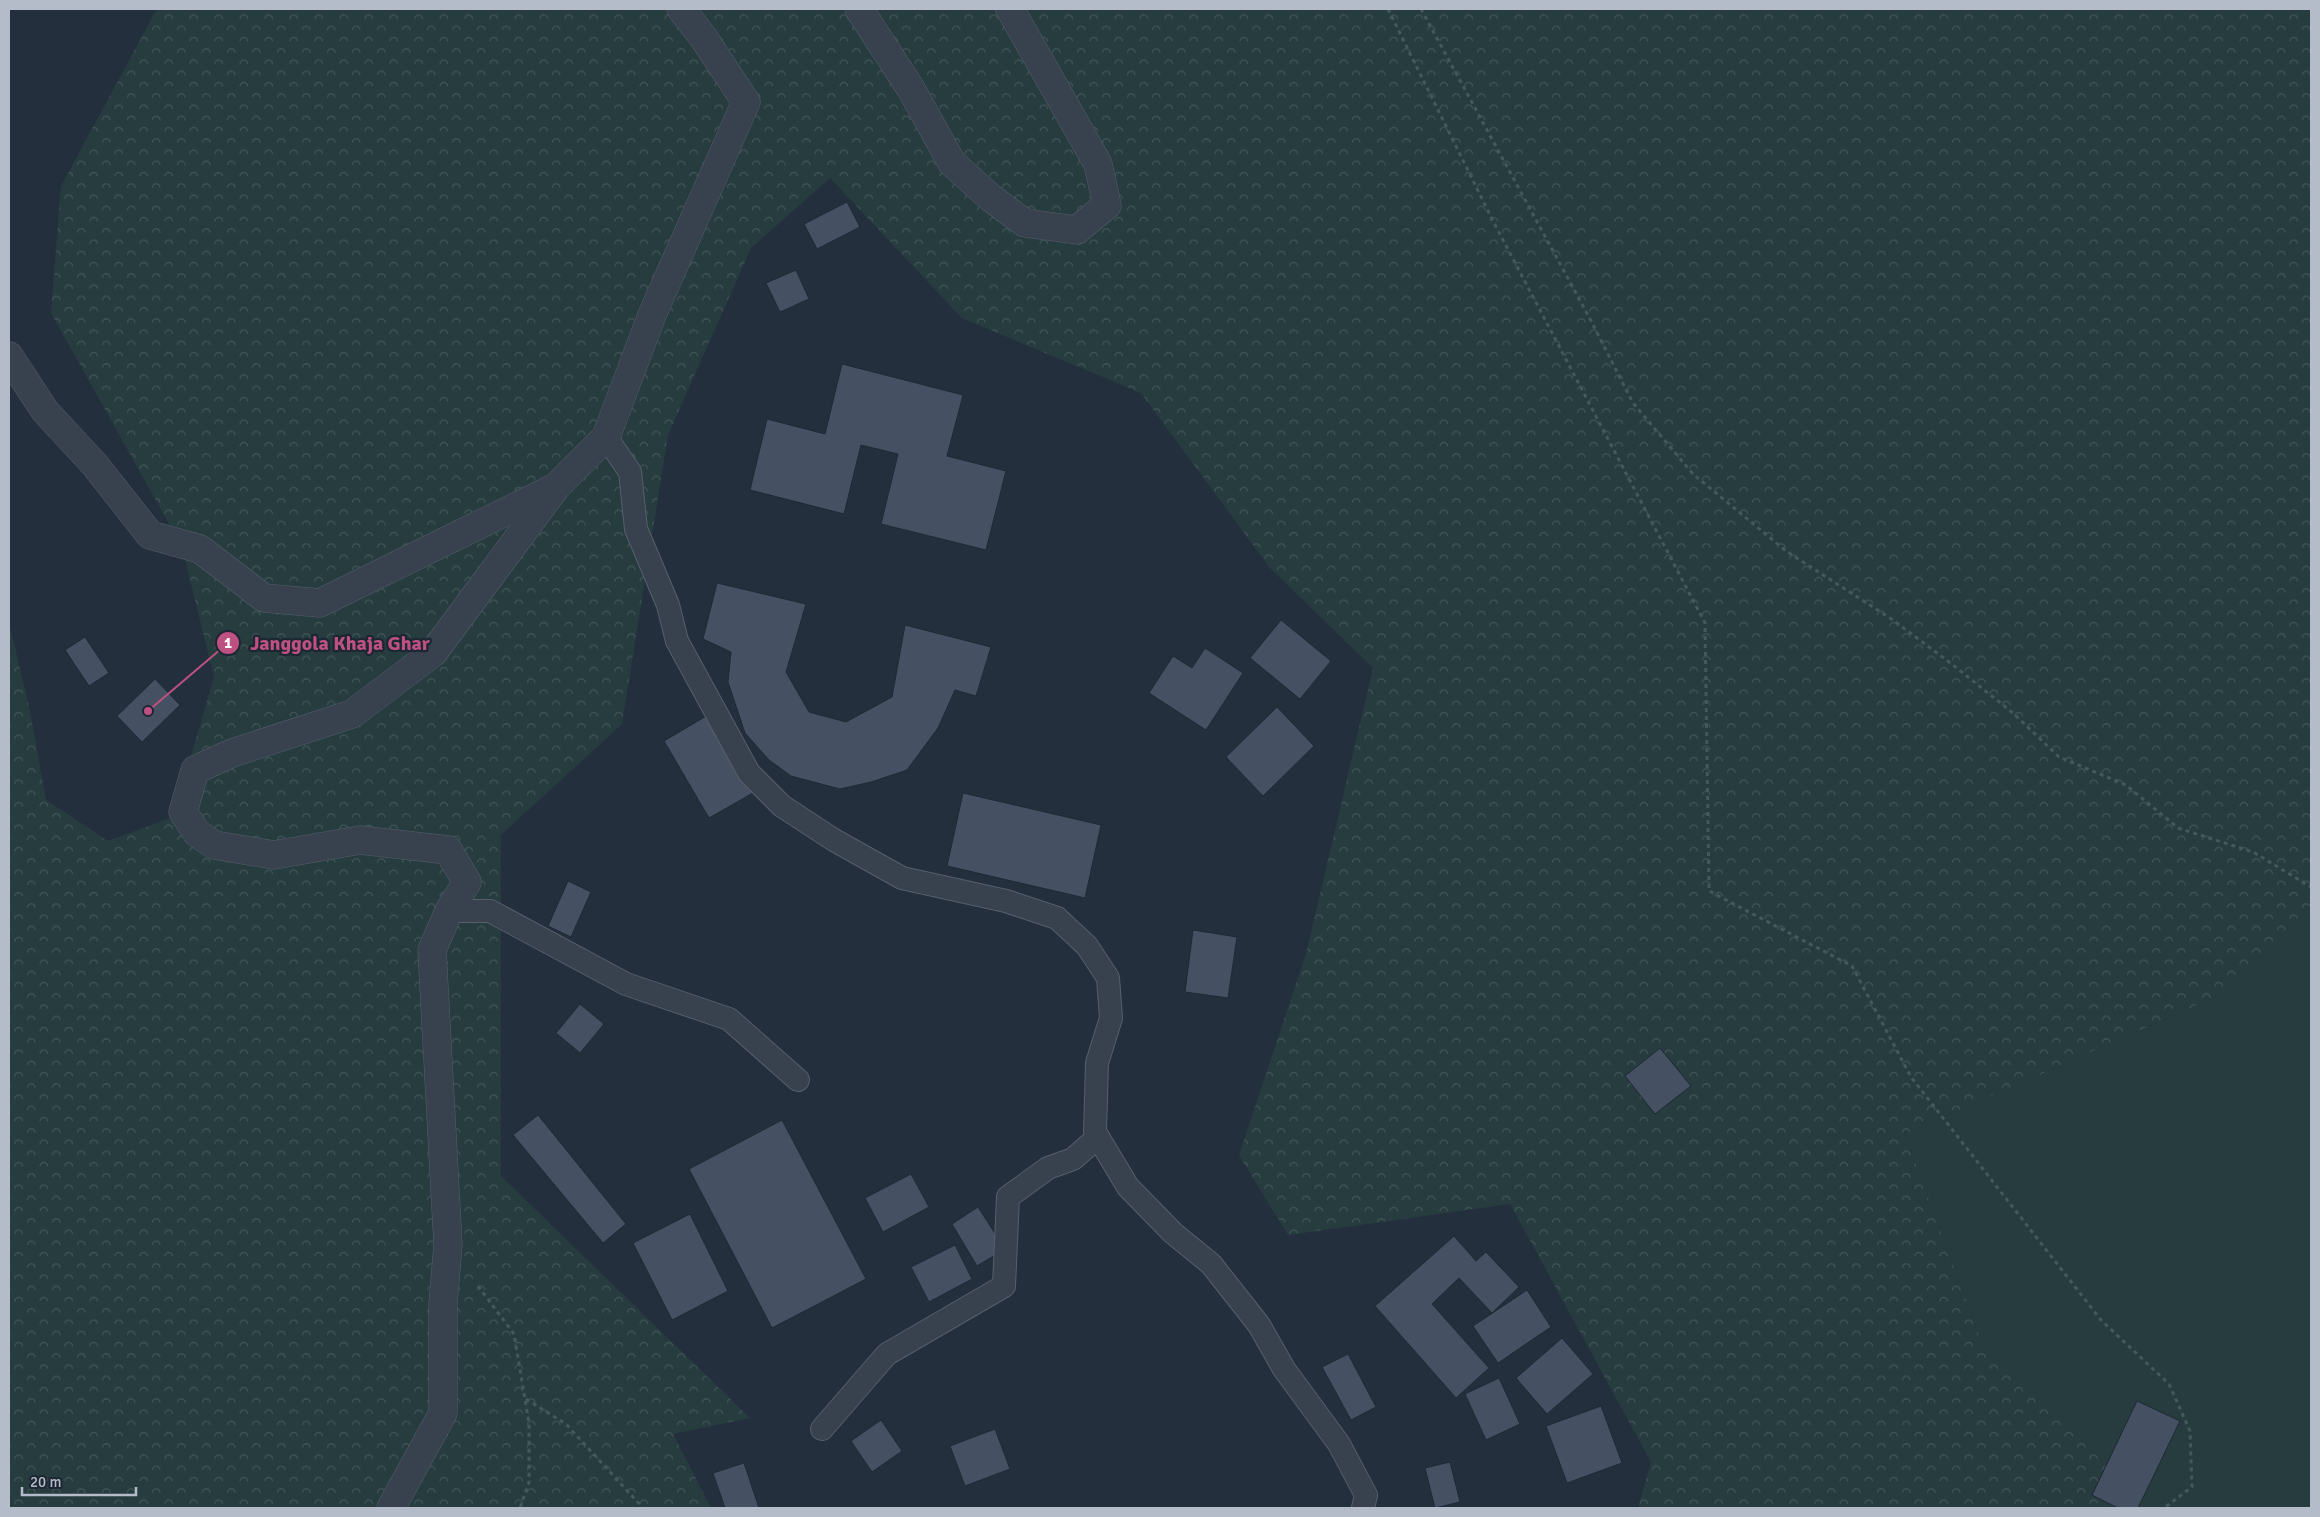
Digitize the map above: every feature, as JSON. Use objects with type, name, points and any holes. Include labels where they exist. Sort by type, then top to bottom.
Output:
[{"type":"street","points":[[391,1508],[442,1412],[443,1304],[448,1245],[432,950],[449,911],[467,882],[448,850],[360,840],[274,855],[214,845],[197,834],[183,812],[195,770],[248,747],[352,714],[433,654],[556,487],[606,438],[652,315],[746,102],[703,36],[681,9]]},
{"type":"street","points":[[859,9],[911,89],[952,163],[990,198],[1025,223],[1077,230],[1107,206],[1098,164],[1010,9]]},
{"type":"street","points":[[9,356],[45,411],[95,465],[150,535],[200,549],[264,598],[320,603],[556,487]]},
{"type":"lane","points":[[606,438],[630,472],[636,529],[668,605],[677,641],[749,773],[782,806],[834,840],[902,878],[1006,901],[1057,918],[1087,946],[1108,978],[1111,1018],[1097,1063],[1095,1132],[1128,1187],[1173,1233],[1211,1264],[1259,1325],[1284,1369],[1339,1444],[1366,1495],[1363,1508]]},
{"type":"lane","points":[[449,911],[490,911],[626,984],[729,1019],[798,1080]]},
{"type":"lane","points":[[822,1429],[888,1354],[1004,1286],[1008,1197],[1048,1168],[1073,1159],[1098,1137]]},
{"type":"path","points":[[1388,9],[1493,221],[1705,623],[1709,891],[1852,966],[1911,1077],[2101,1320],[2169,1384],[2190,1432],[2192,1487],[2164,1508]]},
{"type":"path","points":[[1422,9],[1589,317],[1633,403],[1693,474],[1786,551],[1893,620],[1953,665],[2013,713],[2058,757],[2126,785],[2178,828],[2253,852],[2311,887]]},
{"type":"path","points":[[448,1245],[514,1334],[529,1423],[529,1482],[520,1508]]},
{"type":"path","points":[[525,1399],[566,1424],[643,1508]]},
{"type":"green space","points":[[157,9],[2311,9],[2311,905],[2227,992],[1905,1134],[1979,1335],[2148,1508],[1638,1508],[1651,1462],[1510,1204],[1288,1235],[1239,1155],[1306,954],[1373,668],[1270,568],[1141,393],[962,318],[830,178],[751,248],[668,435],[622,724],[501,835],[501,1176],[750,1418],[673,1434],[711,1508],[9,1508],[9,623],[30,711],[46,800],[108,841],[173,817],[214,677],[182,547],[51,313],[61,186]]},
{"type":"green space","points":[[2311,905],[2311,1508],[2148,1508],[1979,1335],[1905,1134],[2227,992]]},
{"type":"building","points":[[847,202],[860,227],[817,249],[804,224]]},
{"type":"building","points":[[796,270],[809,299],[780,312],[766,283]]},
{"type":"building","points":[[842,364],[963,395],[947,456],[1006,471],[986,550],[881,524],[898,454],[861,445],[844,514],[750,490],[767,419],[825,434]]},
{"type":"building","points":[[717,583],[806,604],[786,672],[809,712],[846,722],[892,697],[905,625],[991,647],[976,696],[955,690],[938,728],[907,770],[871,782],[840,789],[791,776],[769,760],[745,733],[728,682],[731,652],[703,639]]},
{"type":"building","points":[[1281,620],[1331,661],[1300,699],[1250,658]]},
{"type":"building","points":[[85,637],[109,673],[89,686],[65,650]]},
{"type":"building","points":[[1205,648],[1243,673],[1206,730],[1149,693],[1173,656],[1192,668]]},
{"type":"building","points":[[155,679],[180,705],[142,742],[117,716]]},
{"type":"building","points":[[1277,707],[1314,746],[1263,796],[1226,757]]},
{"type":"building","points":[[708,715],[753,793],[709,818],[664,741]]},
{"type":"building","points":[[963,793],[1101,825],[1085,898],[947,866]]},
{"type":"building","points":[[568,881],[591,892],[571,937],[548,926]]},
{"type":"building","points":[[1193,930],[1237,937],[1228,998],[1185,992]]},
{"type":"building","points":[[580,1004],[604,1024],[580,1053],[556,1033]]},
{"type":"building","points":[[1660,1048],[1691,1086],[1655,1114],[1625,1076]]},
{"type":"building","points":[[538,1115],[626,1224],[603,1243],[513,1135]]},
{"type":"building","points":[[782,1120],[866,1279],[772,1328],[689,1169]]},
{"type":"building","points":[[911,1174],[929,1207],[883,1232],[865,1198]]},
{"type":"building","points":[[978,1207],[1005,1249],[977,1266],[952,1224]]},
{"type":"building","points":[[690,1214],[728,1291],[672,1320],[633,1243]]},
{"type":"building","points":[[1454,1236],[1476,1261],[1486,1252],[1519,1287],[1492,1313],[1459,1278],[1432,1304],[1489,1368],[1456,1398],[1375,1306]]},
{"type":"building","points":[[955,1245],[972,1279],[929,1302],[911,1267]]},
{"type":"building","points":[[1527,1290],[1551,1327],[1498,1363],[1473,1326]]},
{"type":"building","points":[[1562,1338],[1593,1374],[1547,1414],[1516,1378]]},
{"type":"building","points":[[1348,1354],[1376,1407],[1351,1420],[1322,1367]]},
{"type":"building","points":[[1499,1378],[1520,1424],[1486,1440],[1465,1394]]},
{"type":"building","points":[[2137,1401],[2180,1421],[2138,1508],[2118,1508],[2092,1495]]},
{"type":"building","points":[[1601,1406],[1622,1463],[1567,1483],[1546,1426]]},
{"type":"building","points":[[881,1420],[902,1451],[872,1472],[851,1441]]},
{"type":"building","points":[[995,1429],[1010,1469],[965,1486],[950,1446]]},
{"type":"building","points":[[1450,1462],[1460,1502],[1435,1508],[1425,1468]]},
{"type":"building","points":[[744,1463],[759,1508],[725,1508],[713,1473]]},
{"type":"place","name":"Janggola Khaja Ghar","points":[[148,711]]}]
